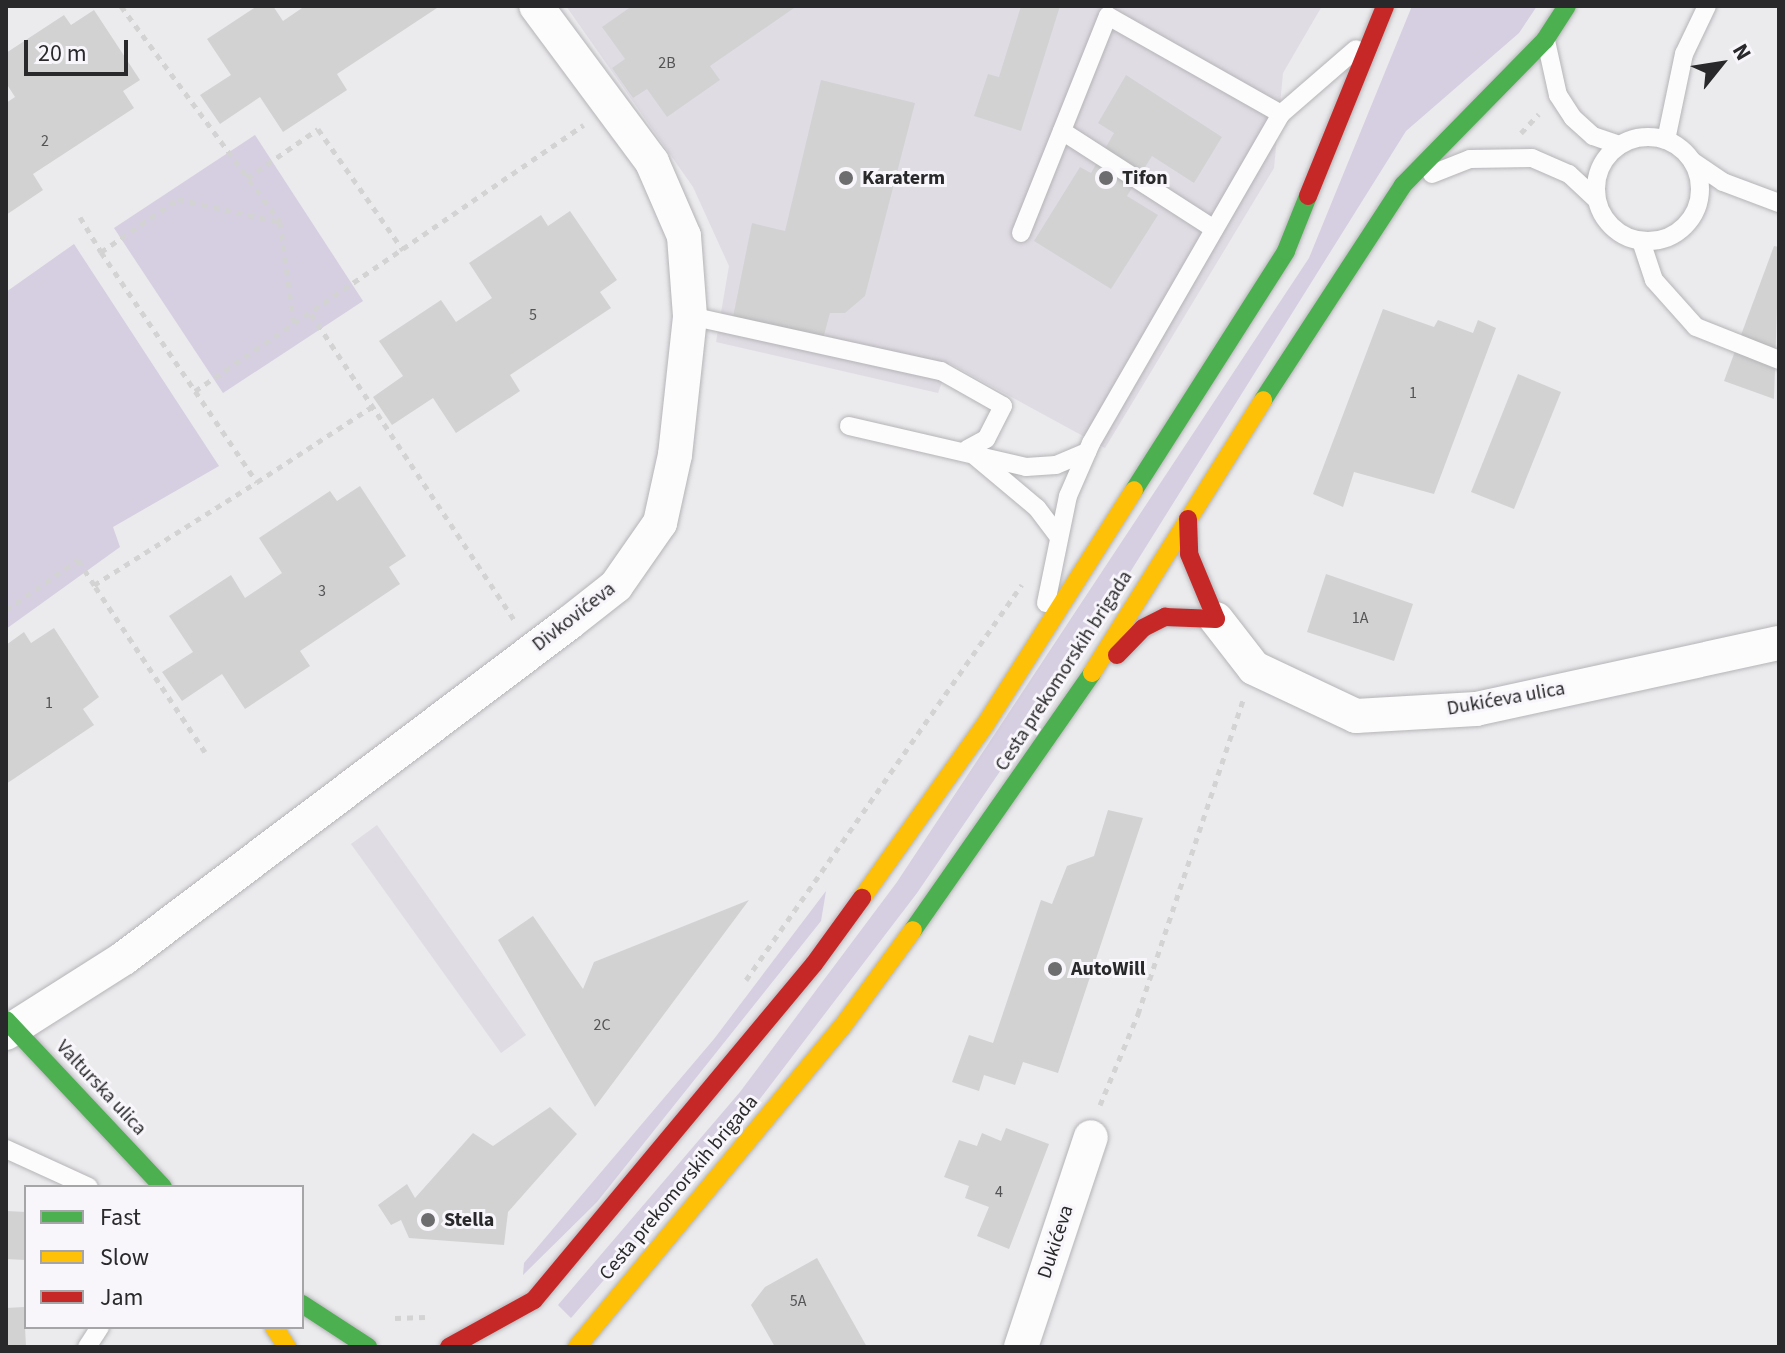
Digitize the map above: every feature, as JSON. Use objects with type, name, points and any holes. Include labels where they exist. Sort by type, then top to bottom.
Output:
[{"type":"main road","name":"Cesta prekomorskih brigada","points":[[449,1347],[534,1300],[724,1081],[871,887],[1038,643],[1286,251],[1385,6]]},
{"type":"main road","name":"Cesta prekomorskih brigada","points":[[577,1347],[842,1027],[1077,696],[1341,273],[1403,185],[1545,40],[1567,6]]},
{"type":"main road","points":[[1077,696],[1143,628],[1165,617],[1216,619],[1189,554],[1188,519]]},
{"type":"main road","name":"Valturska ulica","points":[[9,1027],[161,1185]]},
{"type":"main road","points":[[304,1305],[368,1347]]},
{"type":"main road","points":[[275,1329],[287,1347]]},
{"type":"street","name":"Divkovićeva","points":[[9,1027],[124,958],[616,586],[660,523],[675,455],[690,316],[684,236],[652,162],[536,6]]},
{"type":"street","name":"Dukićeva ulica","points":[[1216,619],[1254,668],[1356,716],[1476,709],[1779,643]]},
{"type":"street","name":"Dukićeva","points":[[1021,1347],[1091,1137]]},
{"type":"lane","points":[[1666,140],[1684,54],[1707,6]]},
{"type":"lane","points":[[1021,233],[1108,16],[1281,114]]},
{"type":"lane","points":[[1038,643],[1059,537],[1087,452],[1281,114],[1371,37]]},
{"type":"lane","points":[[1545,40],[1558,95],[1573,118],[1593,136],[1619,145],[1650,137],[1666,140],[1723,182],[1779,203]]},
{"type":"lane","points":[[1062,131],[1214,229]]},
{"type":"lane","points":[[1597,200],[1599,169],[1619,145]]},
{"type":"lane","points":[[1403,185],[1470,159],[1503,154],[1532,158],[1569,174],[1597,200],[1612,228],[1641,241],[1673,235],[1696,210],[1700,193],[1691,159]]},
{"type":"lane","points":[[1641,241],[1654,280],[1696,327],[1779,360]]},
{"type":"lane","points":[[690,316],[941,371],[1003,406],[986,439],[967,449]]},
{"type":"lane","points":[[849,426],[967,449],[1026,467],[1056,465],[1087,452]]},
{"type":"lane","points":[[967,449],[1037,508],[1059,537]]},
{"type":"lane","points":[[6,1149],[85,1185]]},
{"type":"lane","points":[[87,1347],[99,1329]]},
{"type":"path","points":[[121,6],[280,222],[294,326]]},
{"type":"path","points":[[195,391],[611,107]]},
{"type":"path","points":[[247,178],[318,129],[403,250]]},
{"type":"path","points":[[101,252],[178,199],[280,222]]},
{"type":"path","points":[[80,217],[257,482]]},
{"type":"path","points":[[311,314],[533,650]]},
{"type":"path","points":[[94,585],[373,406]]},
{"type":"path","points":[[6,610],[78,560],[205,752]]},
{"type":"path","points":[[737,991],[1026,578]]},
{"type":"path","points":[[1091,1137],[1254,668]]},
{"type":"path","points":[[384,1317],[440,1316]]},
{"type":"shaded area","points":[[566,6],[1322,6],[1283,73],[1274,168],[1105,448],[949,363],[938,393],[716,342],[729,266],[693,187]]},
{"type":"shaded area","points":[[1412,6],[1537,6],[1519,33],[1406,131],[1067,673],[917,893],[756,1104],[571,1318],[558,1305],[740,1092],[897,882],[1309,258]]},
{"type":"shaded area","points":[[255,135],[363,301],[223,393],[114,228]]},
{"type":"shaded area","points":[[74,244],[219,466],[113,527],[120,547],[6,629],[6,292]]},
{"type":"shaded area","points":[[377,825],[526,1035],[501,1053],[351,844]]},
{"type":"shaded area","points":[[826,891],[821,921],[597,1202],[523,1275],[524,1263],[714,1039]]},
{"type":"building","points":[[257,6],[273,6],[283,21],[305,6],[440,6],[337,74],[347,90],[283,132],[260,97],[220,124],[200,95],[231,75],[207,39]]},
{"type":"building","points":[[632,6],[797,6],[710,66],[720,80],[667,117],[647,89],[633,98],[612,68],[625,59],[602,27]]},
{"type":"building","points":[[1021,6],[1060,6],[1021,131],[974,116],[988,74],[999,77]]},
{"type":"building","points":[[94,10],[140,80],[123,91],[134,108],[33,174],[43,190],[6,215],[6,103],[15,97],[6,83],[6,53],[64,15],[71,25]]},
{"type":"building","name":"Tifon","points":[[1126,75],[1222,137],[1194,183],[1152,156],[1127,196],[1158,215],[1111,289],[1034,241],[1080,167],[1091,173],[1114,133],[1098,123]]},
{"type":"building","name":"Karaterm","points":[[821,80],[915,103],[865,296],[845,313],[830,313],[823,339],[733,317],[752,223],[785,231]]},
{"type":"building","points":[[570,211],[617,280],[600,292],[611,308],[510,375],[520,391],[456,433],[433,398],[392,425],[373,397],[403,376],[379,341],[441,300],[456,322],[492,298],[469,263],[541,215],[548,226]]},
{"type":"building","points":[[1774,246],[1779,247],[1774,399],[1724,381]]},
{"type":"building","points":[[1383,309],[1434,327],[1438,320],[1473,333],[1478,320],[1496,328],[1434,494],[1354,472],[1343,507],[1313,494]]},
{"type":"building","points":[[1518,374],[1561,392],[1514,509],[1471,492]]},
{"type":"building","points":[[360,486],[406,556],[389,567],[400,584],[300,651],[310,666],[245,709],[222,674],[182,701],[162,672],[193,652],[169,616],[231,575],[245,598],[282,573],[259,538],[330,491],[337,501]]},
{"type":"building","points":[[1326,574],[1413,604],[1394,661],[1307,632]]},
{"type":"building","points":[[54,628],[99,697],[83,709],[94,725],[6,784],[6,645],[24,632],[31,643]]},
{"type":"building","name":"AutoWill","points":[[1108,810],[1143,818],[1058,1073],[1023,1062],[1015,1085],[984,1075],[979,1091],[952,1082],[969,1035],[993,1043],[1041,900],[1052,904],[1067,866],[1094,856]]},
{"type":"building","points":[[749,900],[595,1107],[498,940],[533,916],[583,989],[594,962]]},
{"type":"building","points":[[550,1107],[577,1134],[508,1212],[504,1245],[409,1238],[401,1220],[391,1225],[378,1205],[407,1184],[415,1198],[473,1133],[493,1146]]},
{"type":"building","points":[[1006,1128],[1049,1144],[1009,1249],[977,1236],[989,1207],[965,1198],[969,1186],[944,1177],[959,1140],[977,1146],[982,1133],[1001,1141]]},
{"type":"building","points":[[6,1211],[24,1212],[24,1260],[6,1259]]},
{"type":"building","points":[[817,1258],[867,1347],[775,1347],[751,1305],[765,1287]]},
{"type":"building","points":[[24,1307],[26,1347],[6,1347],[6,1308]]},
{"type":"traffic: fast","points":[[1263,400],[1403,185],[1545,40],[1567,6]]},
{"type":"traffic: fast","points":[[1134,490],[1286,251],[1308,196]]},
{"type":"traffic: fast","points":[[913,930],[1092,673]]},
{"type":"traffic: fast","points":[[6,1020],[161,1185]]},
{"type":"traffic: fast","points":[[304,1305],[368,1347]]},
{"type":"traffic: slow","points":[[1092,673],[1263,400]]},
{"type":"traffic: slow","points":[[862,898],[985,725],[1134,490]]},
{"type":"traffic: slow","points":[[577,1347],[842,1027],[913,930]]},
{"type":"traffic: slow","points":[[275,1329],[287,1347]]},
{"type":"traffic: jam","points":[[1308,196],[1385,6]]},
{"type":"traffic: jam","points":[[1188,519],[1189,554],[1216,619]]},
{"type":"traffic: jam","points":[[1117,655],[1143,628],[1165,617],[1216,619]]},
{"type":"traffic: jam","points":[[449,1347],[534,1300],[814,964],[862,898]]},
{"type":"place","name":"Karaterm","points":[[846,178]]},
{"type":"place","name":"Tifon","points":[[1106,178]]},
{"type":"place","name":"AutoWill","points":[[1055,969]]},
{"type":"place","name":"Stella","points":[[428,1220]]}]
